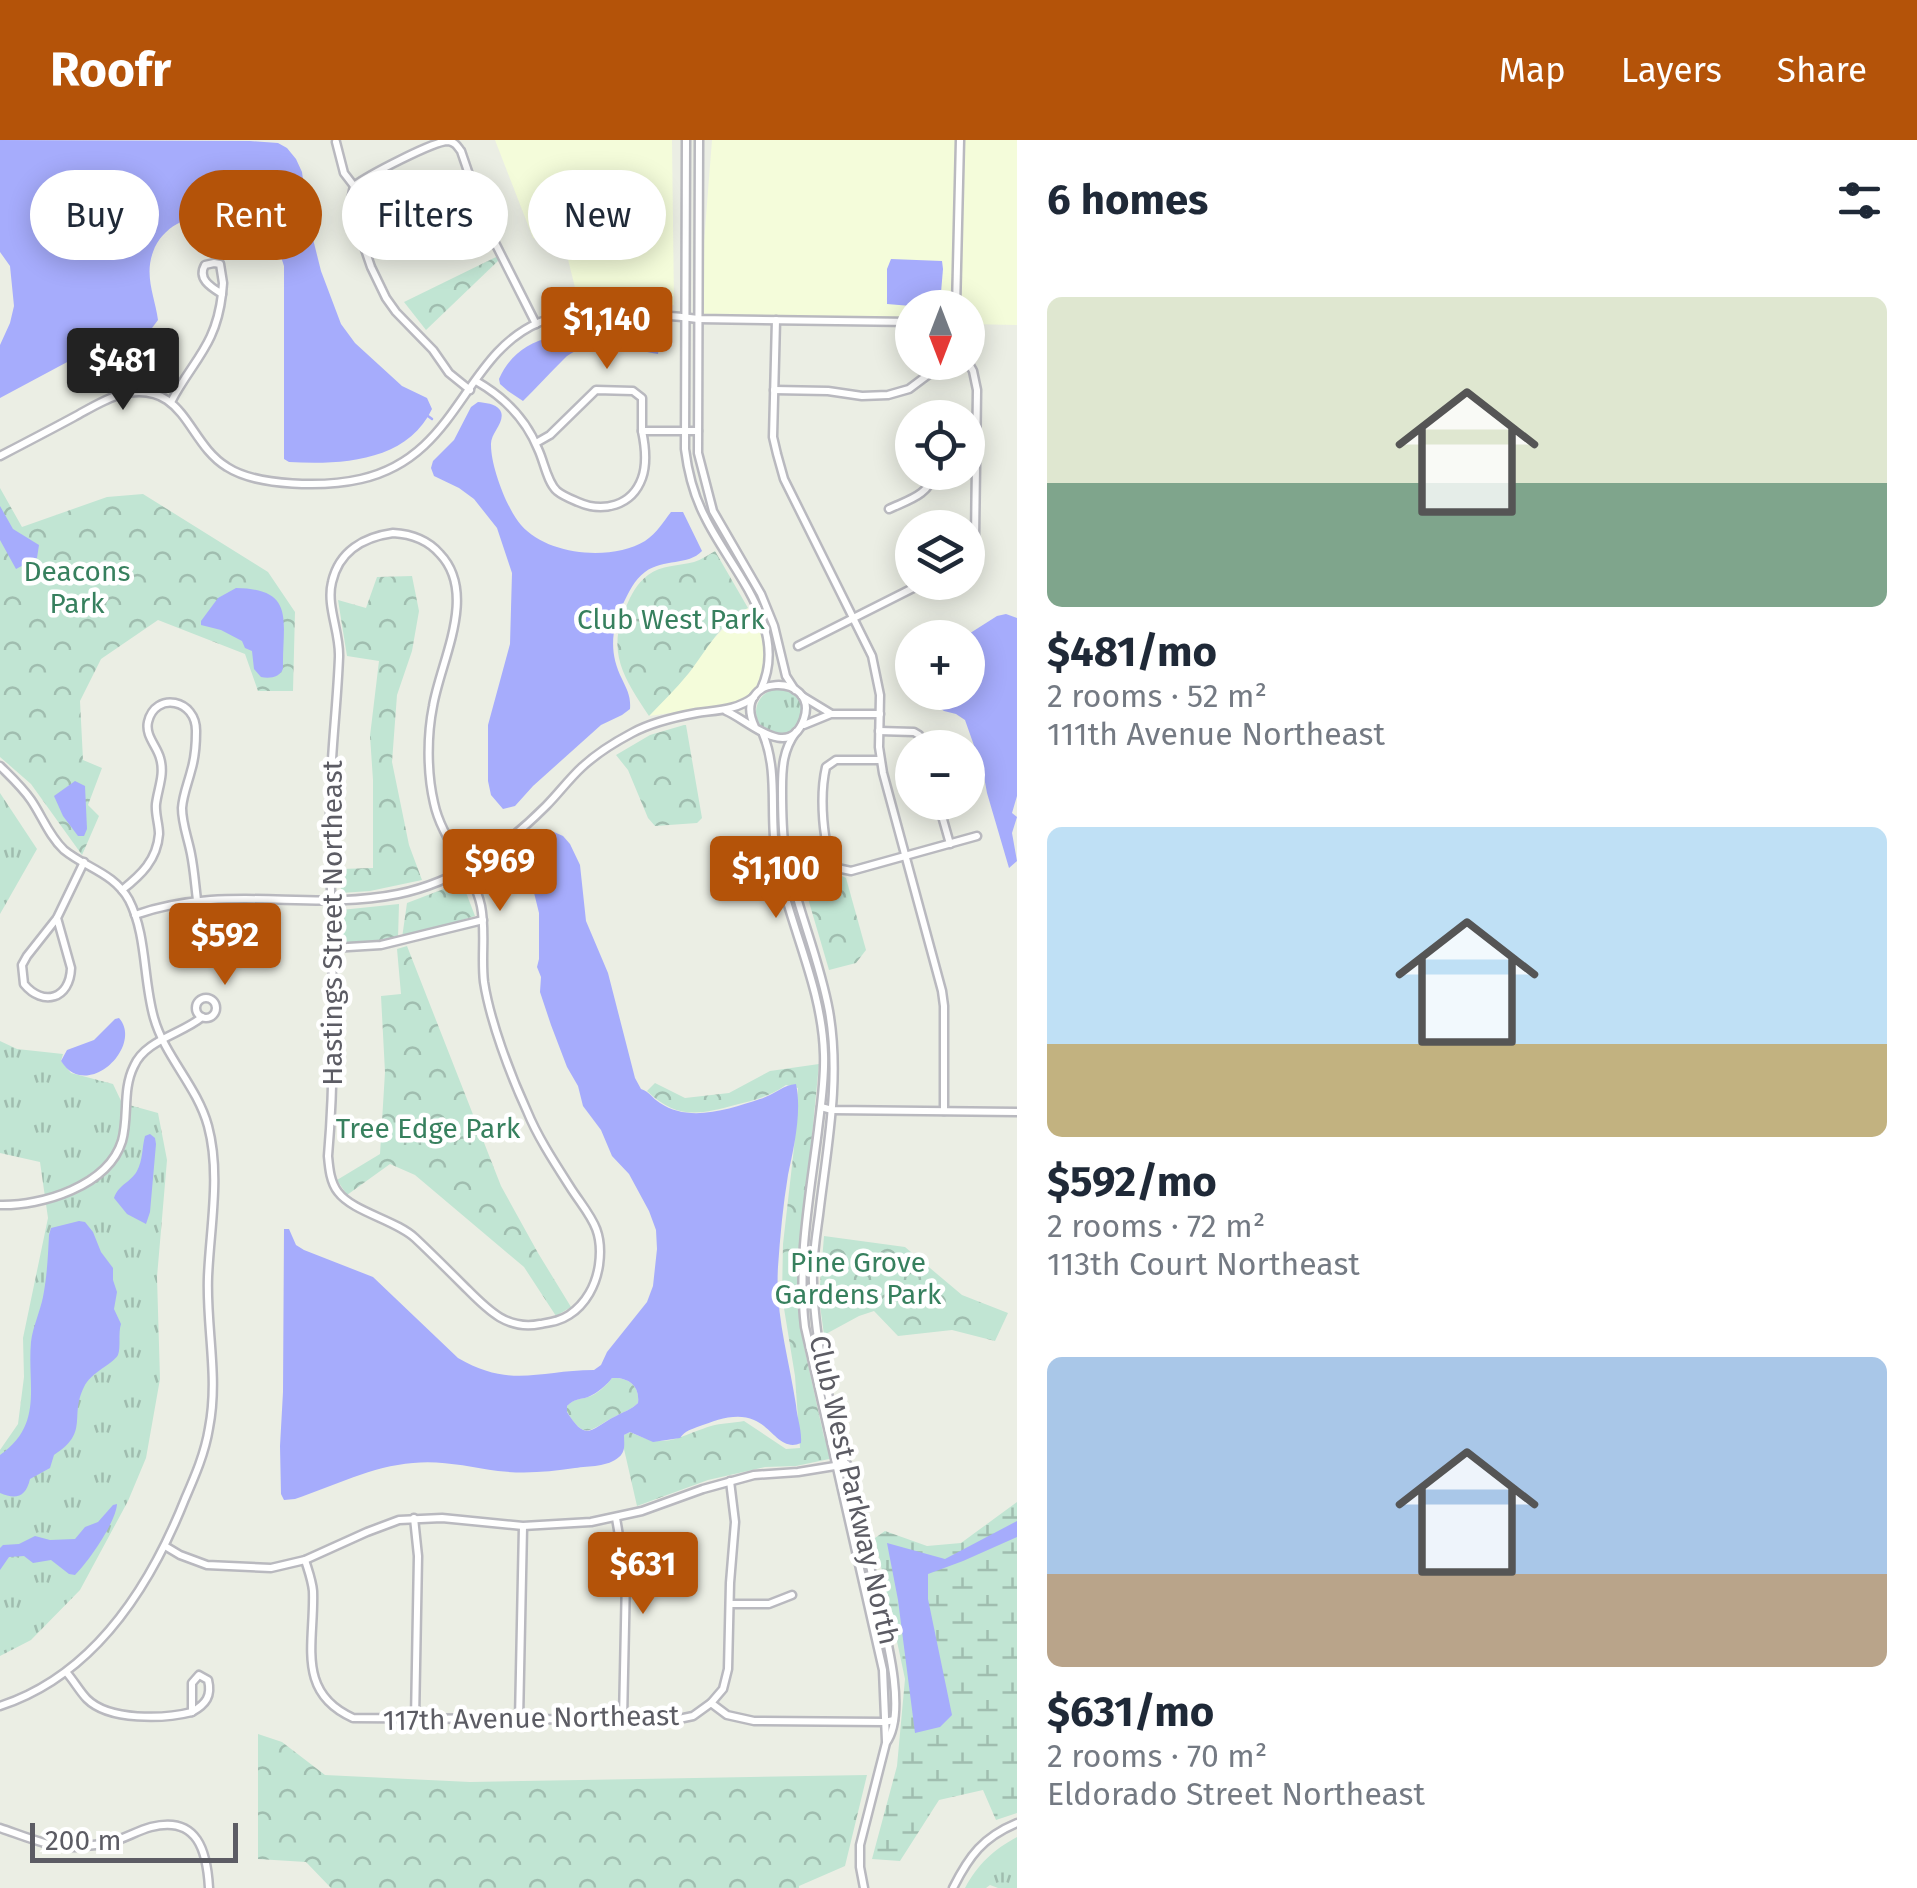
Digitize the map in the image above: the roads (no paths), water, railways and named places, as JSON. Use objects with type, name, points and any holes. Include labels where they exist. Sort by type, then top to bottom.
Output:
[{"type":"street","points":[[135,915],[197,900],[332,900],[401,894],[466,870],[507,842],[582,768],[632,733],[666,720],[724,711],[747,703],[761,689],[770,660],[764,629],[752,597],[712,531],[687,465],[686,140]]},
{"type":"street","points":[[699,140],[698,453],[712,512],[766,605],[786,676],[805,712],[797,730]]},
{"type":"street","points":[[956,290],[960,140]]},
{"type":"street","points":[[377,170],[441,141],[450,141],[460,151],[466,170]]},
{"type":"street","points":[[336,142],[343,170]]},
{"type":"street","points":[[684,243],[698,244]]},
{"type":"street","points":[[369,260],[396,312],[433,350],[444,368],[470,390]]},
{"type":"street","points":[[503,260],[536,324]]},
{"type":"street","points":[[171,402],[212,339],[219,317],[222,294],[223,283],[220,264],[205,265],[203,278],[222,294]]},
{"type":"street","points":[[0,456],[120,394],[149,393],[182,411],[209,452],[229,469],[260,480],[331,482],[363,478],[407,461],[441,430],[503,348],[536,324],[561,316],[895,322]]},
{"type":"street","points":[[776,320],[773,437],[784,479],[872,656],[880,695],[880,760],[944,1006],[944,1110]]},
{"type":"street","points":[[774,390],[876,396],[908,389],[921,380]]},
{"type":"street","points":[[974,510],[975,380]]},
{"type":"street","points":[[476,381],[512,408],[536,443],[560,494],[588,506],[604,507],[625,501],[642,478],[642,398],[633,391],[596,390],[550,435],[536,443]]},
{"type":"street","points":[[642,432],[698,431]]},
{"type":"street","points":[[889,509],[927,490]]},
{"type":"street","name":"Hastings Street Northeast","points":[[466,870],[446,836],[430,784],[432,710],[455,614],[455,582],[444,557],[432,546],[407,534],[393,533],[362,541],[342,560],[330,596],[339,654],[331,754],[333,1063],[328,1156],[332,1179],[338,1192],[412,1235],[484,1308],[504,1321],[533,1326],[566,1317],[580,1307],[599,1269],[601,1242],[594,1219],[572,1190],[527,1113],[484,982],[482,920]]},
{"type":"street","points":[[798,646],[895,598]]},
{"type":"street","points":[[761,689],[782,684],[831,714]]},
{"type":"street","points":[[754,697],[750,712],[755,727]]},
{"type":"street","points":[[122,890],[146,869],[156,850],[156,802],[162,768],[148,720],[159,706],[175,703],[189,708],[196,723],[194,760],[182,816],[197,900]]},
{"type":"street","points":[[724,711],[764,734],[784,738],[810,720],[831,714],[880,714]]},
{"type":"street","name":"Club West Parkway North","points":[[797,730],[788,743],[782,765],[784,838],[829,1012],[834,1052],[832,1110],[813,1282],[816,1328],[892,1659],[894,1720]]},
{"type":"street","points":[[879,731],[895,731]]},
{"type":"street","points":[[764,734],[772,760],[776,855],[808,964],[822,1032],[823,1103],[802,1262],[801,1298],[883,1670],[886,1742],[860,1845],[864,1888]]},
{"type":"street","points":[[880,760],[836,760],[826,767],[824,812],[830,856],[838,868],[851,871],[977,836]]},
{"type":"street","points":[[0,766],[31,800],[58,844],[105,874],[122,890],[135,915],[152,1014],[162,1041],[186,1078],[208,1125],[214,1162],[208,1281],[214,1359],[210,1426],[202,1459],[150,1577],[110,1630],[67,1672],[19,1700],[0,1706]]},
{"type":"street","points":[[943,820],[950,844]]},
{"type":"street","points":[[57,918],[71,968],[70,984],[55,996],[45,997],[36,995],[24,984],[22,965],[57,918],[84,862]]},
{"type":"street","points":[[332,948],[381,946],[482,920],[481,904],[466,870]]},
{"type":"street","points":[[0,1207],[33,1202],[86,1184],[103,1171],[116,1156],[123,1138],[126,1090],[134,1064],[151,1047],[202,1017]]},
{"type":"street","points":[[821,1108],[1017,1112]]},
{"type":"street","points":[[165,1546],[180,1556],[216,1566],[271,1568],[305,1560],[399,1520],[445,1518],[522,1526],[569,1524],[616,1518],[754,1474],[847,1464]]},
{"type":"street","points":[[711,1703],[726,1680],[735,1522],[730,1481]]},
{"type":"street","points":[[414,1518],[418,1556],[415,1720]]},
{"type":"street","points":[[616,1518],[626,1577],[623,1720]]},
{"type":"street","points":[[519,1720],[522,1526]]},
{"type":"street","name":"117th Avenue Northeast","points":[[305,1560],[313,1592],[313,1677],[323,1698],[342,1713],[363,1720],[682,1720],[711,1703],[727,1714],[754,1721],[894,1720]]},
{"type":"street","points":[[730,1604],[769,1604],[792,1595]]},
{"type":"street","points":[[67,1672],[88,1700],[102,1710],[128,1716],[181,1715],[192,1712],[200,1708],[210,1690],[208,1680],[199,1675],[192,1682],[192,1712]]},
{"type":"street","points":[[886,1742],[894,1720]]},
{"type":"street","points":[[954,1888],[973,1853],[1017,1823]]},
{"type":"street","points":[[0,1828],[47,1844],[72,1847],[107,1843],[148,1828],[176,1825],[194,1835],[207,1860],[209,1888]]},
{"type":"water","points":[[0,140],[278,143],[287,148],[301,170],[179,170],[179,224],[159,242],[159,170],[30,170],[30,260],[152,260],[151,286],[158,320],[146,336],[99,345],[0,398],[0,345],[14,306],[10,266],[0,252]]},
{"type":"water","points":[[891,259],[942,261],[941,290],[895,290],[895,305],[887,304],[887,269]]},
{"type":"water","points":[[282,260],[318,260],[341,324],[355,343],[402,386],[427,398],[432,409],[421,427],[406,440],[389,450],[350,461],[284,459]]},
{"type":"water","points":[[604,331],[656,333],[660,342],[658,354],[609,347],[583,348],[563,360],[523,401],[500,384],[507,365],[529,345],[557,335]]},
{"type":"water","points":[[478,402],[493,405],[502,414],[491,441],[494,465],[510,509],[533,535],[563,549],[616,551],[645,541],[671,512],[683,512],[702,551],[690,559],[645,572],[623,604],[613,651],[630,709],[601,725],[515,806],[503,809],[491,795],[488,781],[488,725],[510,644],[512,573],[497,528],[474,499],[434,476],[431,468]]},
{"type":"water","points":[[0,506],[13,529],[39,545],[37,558],[16,569],[0,540]]},
{"type":"water","points":[[236,588],[269,594],[282,611],[283,668],[278,675],[261,677],[254,669],[252,651],[242,641],[201,625],[218,598]]},
{"type":"water","points":[[997,616],[1017,618],[1017,796],[1012,813],[1017,817],[1012,833],[1017,861],[1009,868],[985,782],[985,730],[969,730],[965,720],[943,710],[985,710],[985,624]]},
{"type":"water","points":[[75,781],[85,786],[84,836],[78,836],[63,816],[54,796]]},
{"type":"water","points":[[554,832],[570,844],[580,865],[586,921],[608,973],[641,1089],[671,1109],[696,1113],[736,1107],[796,1084],[798,1118],[783,1209],[778,1285],[801,1443],[782,1442],[760,1423],[734,1417],[691,1429],[680,1438],[653,1442],[630,1432],[624,1435],[624,1450],[609,1463],[517,1472],[413,1463],[368,1472],[284,1500],[280,1446],[284,1229],[289,1229],[296,1245],[304,1250],[373,1277],[458,1358],[494,1373],[526,1376],[594,1370],[647,1302],[653,1286],[656,1230],[629,1174],[612,1156],[601,1130],[583,1106],[540,992],[539,913],[525,856],[533,843]],"holes":[[[618,1378],[635,1387],[638,1403],[595,1428],[580,1428],[567,1412],[567,1406]]]},
{"type":"water","points":[[119,1018],[125,1030],[124,1042],[109,1065],[85,1076],[72,1072],[61,1061],[67,1050],[94,1040]]},
{"type":"water","points":[[150,1134],[156,1144],[146,1224],[127,1214],[114,1198],[137,1171],[145,1136]]},
{"type":"water","points":[[79,1221],[93,1232],[113,1268],[117,1292],[114,1309],[121,1324],[118,1355],[84,1387],[72,1439],[54,1455],[50,1468],[30,1479],[20,1495],[6,1495],[0,1493],[0,1455],[14,1443],[28,1417],[31,1342],[44,1289],[49,1235],[51,1228]]},
{"type":"water","points":[[117,1504],[101,1541],[75,1575],[51,1560],[33,1563],[24,1556],[9,1557],[0,1570],[3,1545],[19,1544],[35,1536],[75,1539]]},
{"type":"water","points":[[1017,1521],[1017,1537],[928,1574],[928,1599],[952,1715],[940,1727],[915,1733],[887,1543],[945,1559]]},
{"type":"waterway","points":[[428,416],[432,419]]},
{"type":"park label","name":"Deacons Park","points":[[77,587]]},
{"type":"park label","name":"Club West Park","points":[[671,619]]},
{"type":"park label","name":"Tree Edge Park","points":[[428,1128]]},
{"type":"park label","name":"Pine Grove Gardens Park","points":[[858,1278]]}]
